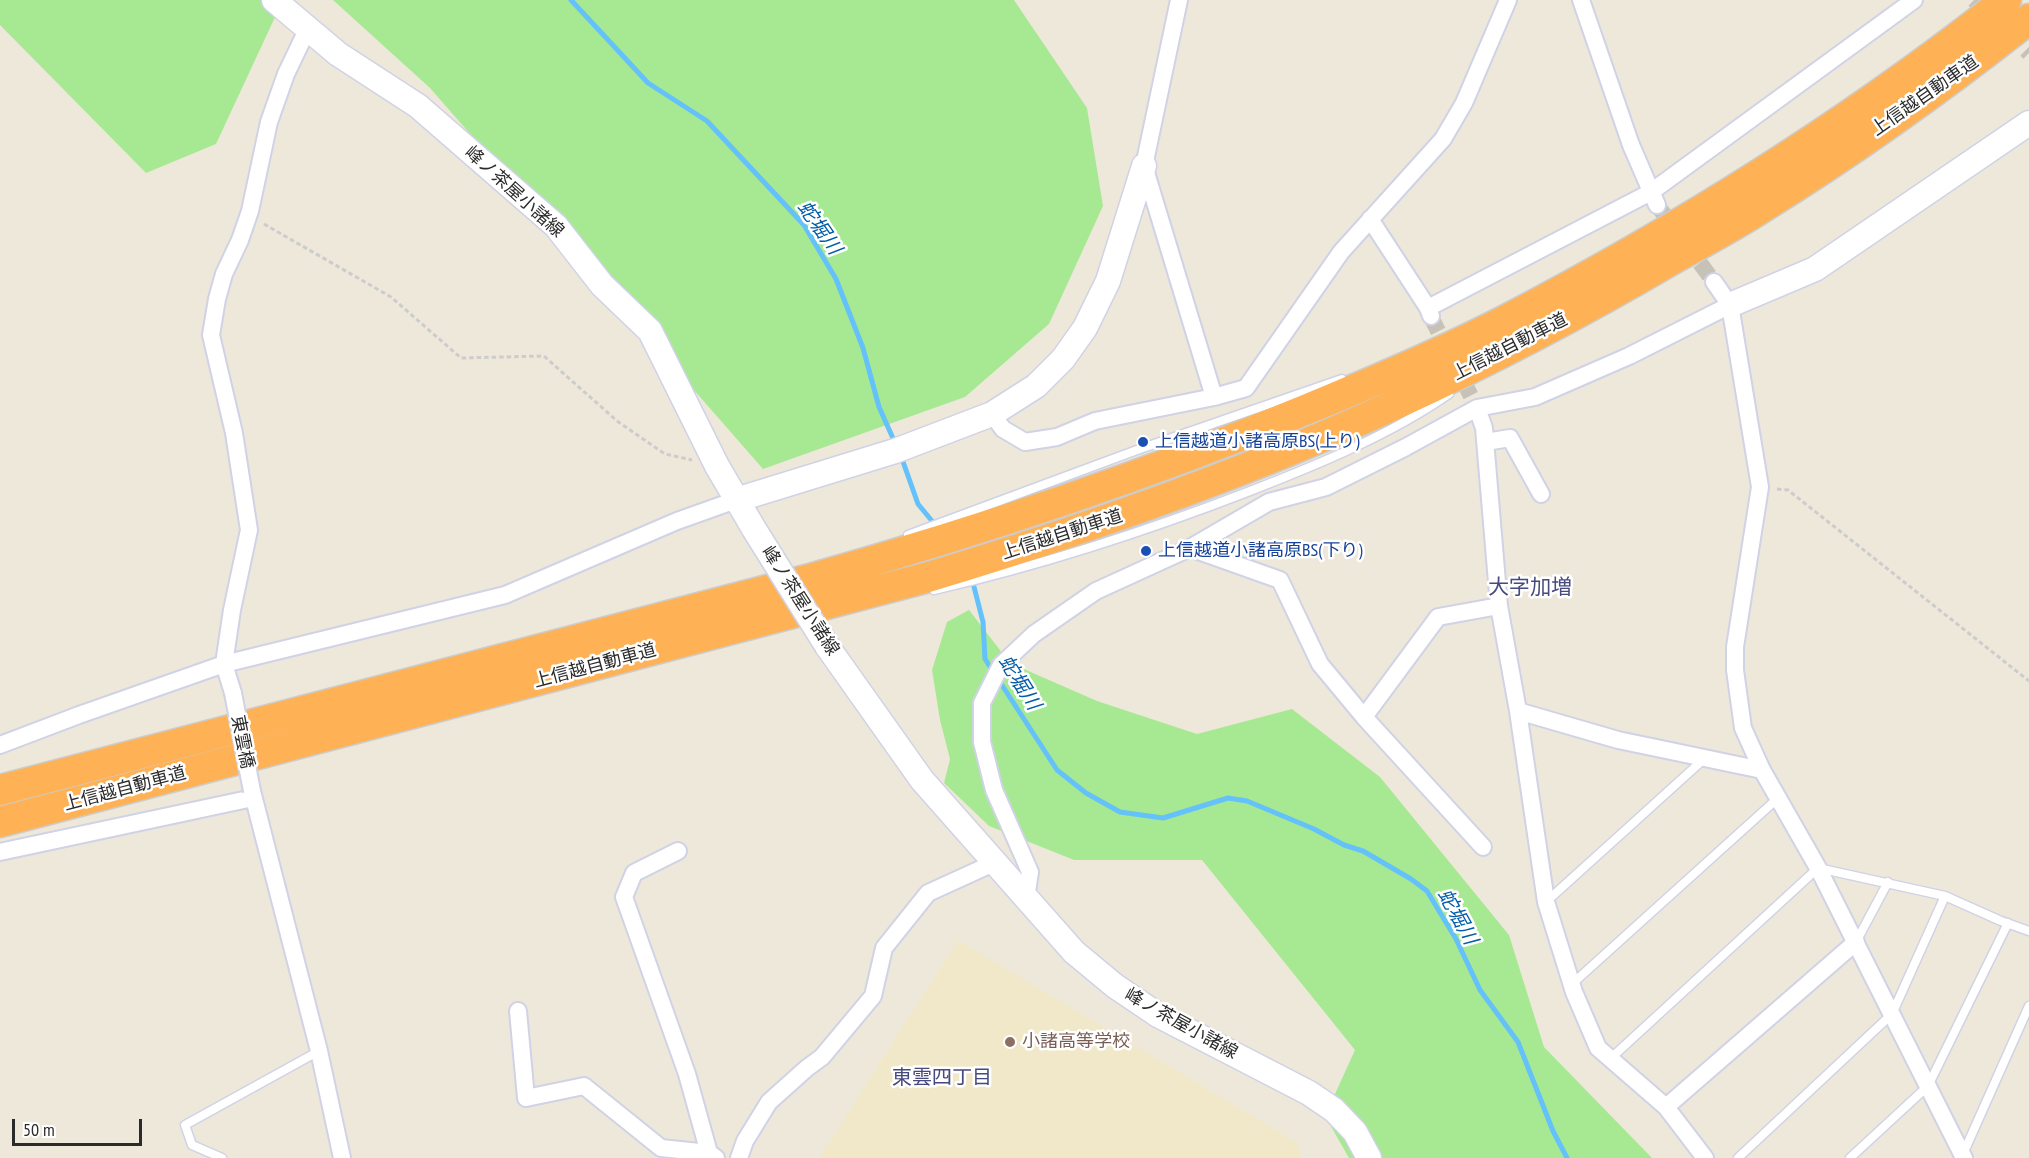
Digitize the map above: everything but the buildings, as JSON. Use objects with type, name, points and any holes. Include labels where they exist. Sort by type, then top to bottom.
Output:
[{"type":"highway","name":"上信越自動車道","points":[[0,822],[826,604],[926,585],[997,566],[1268,459],[1392,406],[1510,333],[1625,255],[1748,182],[1857,110],[2006,0]]},
{"type":"highway","name":"上信越自動車道","points":[[0,790],[810,579],[908,540],[1118,482],[1254,431],[1370,384],[1510,333],[1641,278],[1763,207],[1875,132],[2029,19]]},
{"type":"main road","name":"峰ノ茶屋小諸線","points":[[274,0],[338,54],[418,106],[556,226],[602,285],[650,331],[736,500],[827,646],[922,780],[1074,952],[1115,987],[1158,1015],[1310,1094],[1334,1110],[1355,1132],[1369,1158]]},
{"type":"main road","points":[[1730,305],[1815,269],[2029,123]]},
{"type":"main road","points":[[736,500],[895,451],[993,414],[1036,386],[1063,359],[1085,328],[1108,281],[1144,166]]},
{"type":"street","points":[[1179,0],[1144,166],[1214,398]]},
{"type":"street","points":[[993,414],[1004,429],[1025,442],[1057,437],[1095,421],[1214,398],[1246,388],[1341,252],[1443,139],[1464,103],[1508,0]]},
{"type":"street","points":[[1581,0],[1631,145],[1654,199]]},
{"type":"street","points":[[1370,219],[1430,312],[1654,199],[1914,0]]},
{"type":"street","points":[[224,664],[232,610],[249,530],[234,434],[211,334],[224,274],[240,240],[248,215],[269,122],[286,74],[308,28]]},
{"type":"street","points":[[1714,282],[1730,305],[1760,487],[1735,647],[1735,670],[1743,728],[1777,799],[1818,868],[1856,942],[1962,1157]]},
{"type":"street","points":[[1026,898],[1030,872],[994,790],[982,742],[982,703],[1001,665],[1034,634],[1096,591],[1190,548],[1269,502],[1326,487],[1477,408],[1535,397],[1629,356],[1730,305]]},
{"type":"street","points":[[1477,408],[1486,442],[1499,606],[1518,711],[1546,902],[1572,985],[1598,1048],[1666,1107],[1705,1158]]},
{"type":"street","points":[[1486,442],[1510,438],[1541,494]]},
{"type":"street","points":[[0,745],[224,664],[506,595],[677,521],[736,500]]},
{"type":"street","points":[[1190,548],[1280,580],[1320,664],[1364,717],[1483,847]]},
{"type":"street","points":[[1364,717],[1437,618],[1499,606]]},
{"type":"street","name":"東雲橋","points":[[224,664],[233,693],[252,794],[319,1051],[342,1158]]},
{"type":"street","points":[[1518,711],[1618,740],[1762,770]]},
{"type":"street","points":[[0,852],[252,794]]},
{"type":"street","points":[[518,1011],[526,1098],[584,1086],[661,1148],[713,1156],[687,1074],[624,897],[634,873],[678,851]]},
{"type":"street","points":[[739,1158],[745,1142],[769,1102],[822,1057],[873,996],[884,948],[928,893],[996,862]]},
{"type":"street","points":[[1666,1107],[1856,942]]},
{"type":"lane","points":[[1414,354],[1510,333]]},
{"type":"lane","points":[[1465,383],[1510,333]]},
{"type":"lane","points":[[980,519],[1137,450],[1348,377]]},
{"type":"lane","points":[[997,566],[1175,520],[1301,471],[1419,415],[1456,389]]},
{"type":"lane","points":[[678,612],[800,572]]},
{"type":"lane","points":[[826,604],[893,596]]},
{"type":"lane","points":[[1546,902],[1704,758]]},
{"type":"lane","points":[[1572,985],[1777,799]]},
{"type":"lane","points":[[1610,1059],[1818,868],[1945,896],[2029,931]]},
{"type":"lane","points":[[1856,942],[1888,882]]},
{"type":"lane","points":[[1738,1158],[1892,1014],[1945,896]]},
{"type":"lane","points":[[1850,1158],[1928,1086],[2008,923]]},
{"type":"lane","points":[[1962,1157],[2029,1006]]},
{"type":"lane","points":[[222,1158],[192,1145],[185,1125],[319,1051]]},
{"type":"path","points":[[248,215],[391,297],[461,358],[544,356],[617,421],[664,454],[717,466]]},
{"type":"path","points":[[1760,487],[1788,490],[2029,681]]},
{"type":"shaded area","name":"小諸高等学校","points":[[958,940],[1298,1143],[1302,1158],[819,1158]]},
{"type":"green space","points":[[0,0],[283,0],[216,144],[146,173],[0,25]]},
{"type":"green space","points":[[333,0],[1014,0],[1087,108],[1103,206],[1049,324],[965,397],[763,469],[430,88]]},
{"type":"green space","points":[[969,610],[1010,663],[1097,701],[1197,734],[1292,709],[1380,777],[1509,935],[1544,1047],[1652,1158],[1349,1158],[1325,1116],[1355,1050],[1202,860],[1074,860],[989,826],[944,783],[950,759],[940,720],[932,670],[947,622]]},
{"type":"waterway","name":"蛇堀川","points":[[571,0],[648,83],[707,121],[804,225],[836,279],[863,348],[879,407],[896,445]]},
{"type":"waterway","name":"蛇堀川","points":[[901,456],[918,504],[937,527]]},
{"type":"waterway","name":"蛇堀川","points":[[972,579],[983,622],[985,659],[1057,770],[1086,793],[1120,812],[1163,818],[1228,798],[1247,801],[1314,829],[1344,845],[1363,851],[1427,891],[1456,939],[1480,990],[1518,1042],[1553,1131],[1567,1158]]},
{"type":"tunnel","points":[[1974,0],[2029,53]]},
{"type":"tunnel","points":[[1657,205],[1714,282]]},
{"type":"tunnel","points":[[1431,317],[1477,408]]},
{"type":"place","name":"上信越道小諸高原BS(上り)","points":[[1143,442]]},
{"type":"place","name":"上信越道小諸高原BS(下り)","points":[[1146,551]]},
{"type":"place","name":"小諸高等学校","points":[[1010,1042]]},
{"type":"district","name":"大字加増","points":[[1530,588]]},
{"type":"district","name":"東雲四丁目","points":[[942,1078]]}]
